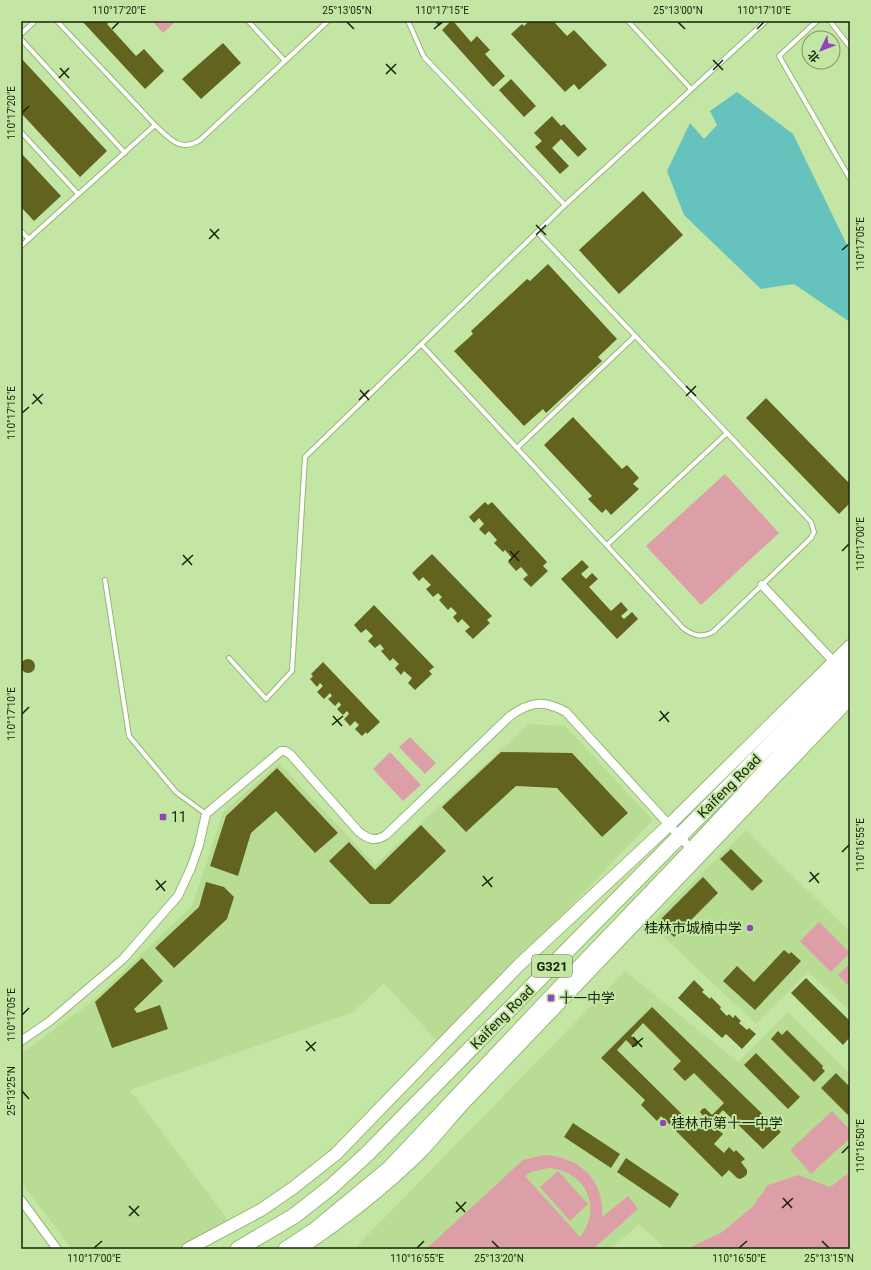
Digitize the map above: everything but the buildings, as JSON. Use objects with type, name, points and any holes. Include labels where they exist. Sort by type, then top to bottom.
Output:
[{"type":"highway","name":"Kaifeng Road","points":[[238,1249],[294,1216],[331,1187],[367,1154],[850,663]]},
{"type":"highway","name":"Kaifeng Road","points":[[286,1249],[315,1230],[390,1168],[692,850],[850,680]]},
{"type":"street","points":[[762,585],[834,662]]},
{"type":"street","points":[[188,1249],[261,1210],[293,1188],[336,1154],[513,970],[669,825],[850,646]]},
{"type":"street","points":[[300,1249],[384,1186],[420,1152],[478,1088],[850,699]]},
{"type":"street","points":[[21,1041],[50,1020],[123,959],[178,896],[191,868],[199,845],[206,814],[278,752],[283,750],[290,754],[359,832],[370,839],[377,840],[386,835],[510,716],[523,708],[538,703],[544,703],[566,712],[692,850]]},
{"type":"street","points":[[21,1200],[57,1249]]},
{"type":"lane","points":[[21,34],[35,21]]},
{"type":"lane","points":[[57,21],[155,125],[177,144],[189,145],[195,143],[328,21]]},
{"type":"lane","points":[[248,21],[285,61]]},
{"type":"lane","points":[[408,21],[424,57],[565,205]]},
{"type":"lane","points":[[628,21],[691,89]]},
{"type":"lane","points":[[229,658],[266,699],[292,671],[305,457],[565,205],[766,21]]},
{"type":"lane","points":[[817,21],[779,56],[850,179]]},
{"type":"lane","points":[[830,21],[850,47]]},
{"type":"lane","points":[[21,39],[125,153]]},
{"type":"lane","points":[[21,246],[155,125]]},
{"type":"lane","points":[[21,132],[78,194]]},
{"type":"lane","points":[[21,231],[29,239]]},
{"type":"lane","points":[[421,344],[683,628],[696,636],[703,636],[712,632],[813,536],[814,528],[811,522],[537,232]]},
{"type":"lane","points":[[517,448],[635,336]]},
{"type":"lane","points":[[607,545],[727,434]]},
{"type":"lane","points":[[105,580],[129,736],[176,792],[206,814]]},
{"type":"shaded area","points":[[152,21],[176,21],[163,33]]},
{"type":"shaded area","points":[[725,474],[779,533],[701,605],[646,546]]},
{"type":"shaded area","points":[[529,724],[565,726],[653,820],[439,1043],[384,983],[353,1012],[130,1090],[230,1223],[182,1249],[72,1249],[21,1182],[21,1054],[90,1003],[192,906],[223,812],[279,763],[375,865]]},
{"type":"shaded area","points":[[410,737],[436,763],[425,774],[399,747]]},
{"type":"shaded area","points":[[390,752],[421,785],[403,801],[373,769]]},
{"type":"shaded area","name":"桂林市城楠中学","points":[[746,830],[850,932],[850,1011],[808,972],[756,1024],[650,924]]},
{"type":"shaded area","points":[[819,922],[850,953],[831,972],[800,941]]},
{"type":"shaded area","points":[[850,963],[850,987],[838,975]]},
{"type":"shaded area","name":"桂林市第十一中学","points":[[625,971],[738,1062],[788,1012],[850,1074],[850,1172],[830,1187],[798,1175],[768,1185],[752,1207],[722,1232],[693,1246],[691,1249],[665,1249],[639,1224],[611,1249],[358,1249],[356,1247]]},
{"type":"shaded area","points":[[832,1111],[850,1130],[850,1138],[811,1174],[790,1150]]},
{"type":"shaded area","points":[[543,1155],[556,1156],[578,1165],[587,1172],[594,1181],[602,1204],[602,1217],[628,1196],[638,1209],[593,1249],[426,1249],[523,1160]],"holes":[[[549,1168],[562,1171],[573,1176],[581,1184],[587,1193],[590,1203],[590,1214],[587,1226],[580,1237],[525,1176],[531,1172]]]},
{"type":"shaded area","points":[[558,1171],[588,1204],[570,1221],[540,1187]]},
{"type":"shaded area","points":[[850,1172],[850,1249],[691,1249],[693,1246],[722,1232],[752,1207],[768,1185],[798,1175],[830,1187]]},
{"type":"water","points":[[737,92],[793,134],[850,251],[850,322],[794,284],[761,289],[684,215],[667,171],[690,123],[704,139],[717,125],[710,111]]},
{"type":"place","name":"11","points":[[163,817]]},
{"type":"place","name":"桂林市城楠中学","points":[[750,928]]},
{"type":"place","name":"十一中学","points":[[551,998]]},
{"type":"place","name":"桂林市第十一中学","points":[[663,1123]]}]
